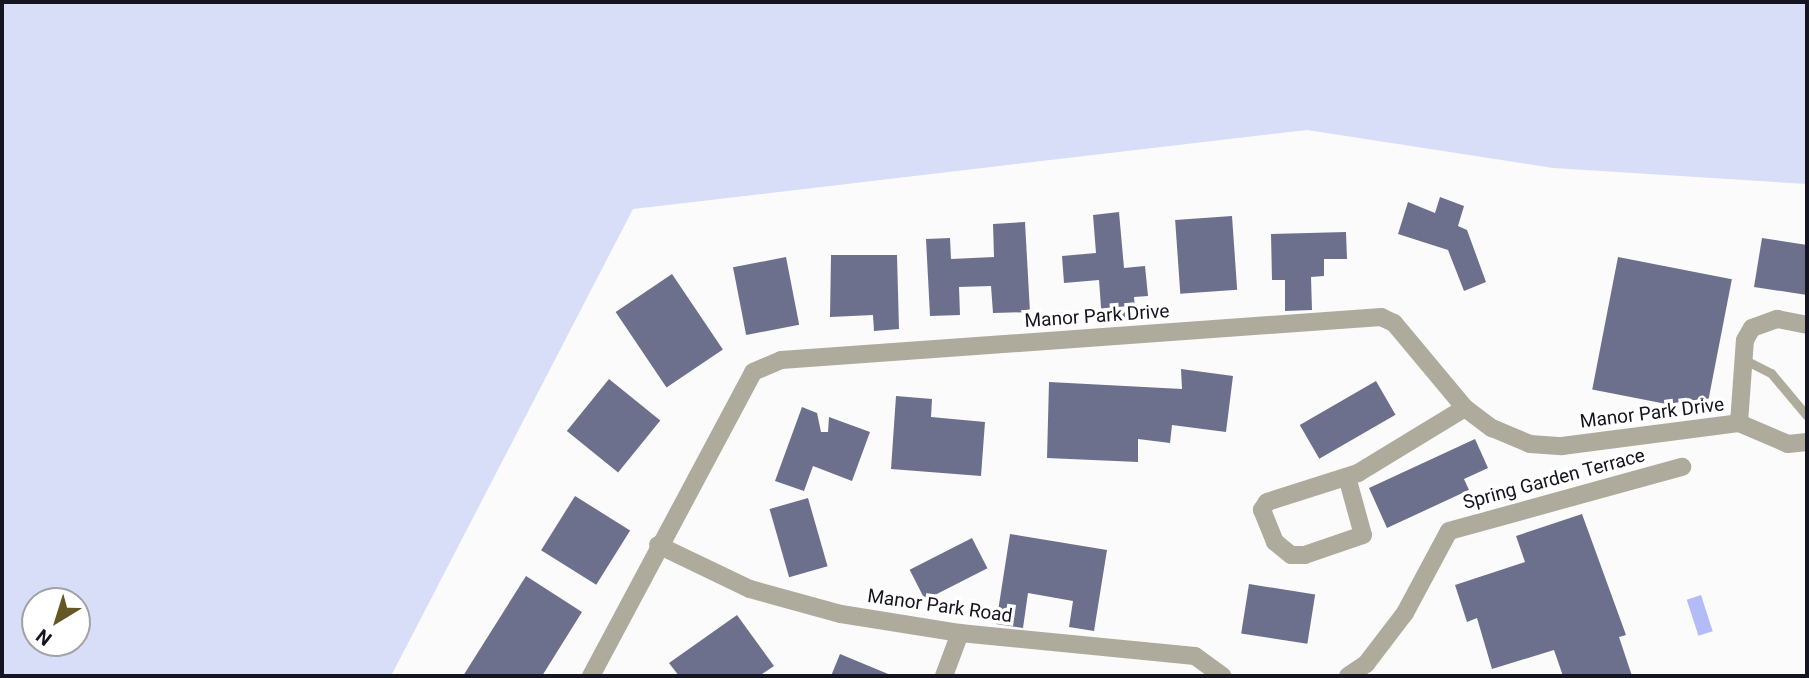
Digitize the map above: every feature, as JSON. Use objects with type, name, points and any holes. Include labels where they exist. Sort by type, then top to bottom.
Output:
[{"type":"street","name":"Manor Park Drive","points":[[590,676],[753,372],[781,360],[1381,317],[1394,323],[1465,408],[1492,428],[1530,444],[1562,446],[1739,423]]},
{"type":"street","points":[[1807,325],[1764,320],[1745,340],[1739,423],[1788,443],[1807,442]]},
{"type":"street","points":[[1348,477],[1363,535],[1305,555],[1291,555],[1275,542],[1262,510],[1267,502],[1348,477],[1465,408]]},
{"type":"street","name":"Spring Garden Terrace","points":[[1348,676],[1374,655],[1405,613],[1449,531],[1682,467]]},
{"type":"street","name":"Manor Park Road","points":[[658,545],[750,589],[841,614],[960,633],[1195,656],[1223,676]]},
{"type":"street","points":[[944,676],[960,633]]},
{"type":"lane","points":[[1743,359],[1771,373],[1807,416]]},
{"type":"shaded area","points":[[2,2],[1807,2],[1807,184],[1553,168],[1307,130],[633,209],[391,676],[2,676]]},
{"type":"water","points":[[1701,595],[1713,631],[1698,636],[1687,600]]},
{"type":"building","points":[[1440,197],[1464,206],[1458,226],[1467,230],[1486,282],[1464,291],[1448,250],[1398,234],[1408,202],[1435,213]]},
{"type":"building","points":[[1119,212],[1124,268],[1145,266],[1148,296],[1134,297],[1136,318],[1102,321],[1099,280],[1064,283],[1062,256],[1096,253],[1093,215]]},
{"type":"building","points":[[1232,216],[1237,290],[1180,294],[1175,220]]},
{"type":"building","points":[[1025,222],[1030,312],[993,313],[991,286],[959,287],[960,315],[930,316],[926,239],[950,238],[951,259],[994,257],[993,224]]},
{"type":"building","points":[[1346,232],[1347,259],[1324,259],[1324,276],[1311,277],[1312,310],[1285,311],[1285,280],[1272,280],[1271,234]]},
{"type":"building","points":[[1762,238],[1807,245],[1807,295],[1754,287]]},
{"type":"building","points":[[831,255],[897,255],[899,329],[874,331],[873,315],[830,317]]},
{"type":"building","points":[[786,257],[799,325],[746,335],[733,267]]},
{"type":"building","points":[[1618,257],[1732,279],[1706,412],[1592,390]]},
{"type":"building","points":[[672,274],[723,349],[667,387],[616,312]]},
{"type":"building","points":[[1181,369],[1233,376],[1226,432],[1172,425],[1170,443],[1138,439],[1138,462],[1047,458],[1049,382],[1182,389]]},
{"type":"building","points":[[609,379],[660,421],[618,473],[567,431]]},
{"type":"building","points":[[1376,381],[1396,415],[1319,459],[1300,425]]},
{"type":"building","points":[[896,396],[932,399],[931,417],[985,422],[981,476],[891,469]]},
{"type":"building","points":[[802,407],[817,413],[821,432],[828,432],[829,417],[870,432],[852,481],[813,466],[804,491],[775,481]]},
{"type":"building","points":[[1475,439],[1488,468],[1464,479],[1469,490],[1387,528],[1369,488]]},
{"type":"building","points":[[575,496],[630,530],[596,585],[541,550]]},
{"type":"building","points":[[808,498],[828,566],[789,577],[770,509]]},
{"type":"building","points":[[1582,514],[1626,635],[1619,637],[1632,676],[1563,676],[1554,650],[1492,669],[1477,618],[1467,622],[1455,585],[1525,562],[1516,536]]},
{"type":"building","points":[[1010,534],[1107,550],[1094,631],[1069,627],[1073,601],[1028,593],[1023,628],[996,624]]},
{"type":"building","points":[[972,538],[987,568],[925,600],[910,570]]},
{"type":"building","points":[[526,576],[582,612],[542,676],[463,676]]},
{"type":"building","points":[[1249,584],[1315,594],[1307,644],[1241,633]]},
{"type":"building","points":[[737,615],[774,666],[759,676],[679,676],[669,663]]},
{"type":"building","points":[[840,654],[893,676],[831,676]]}]
